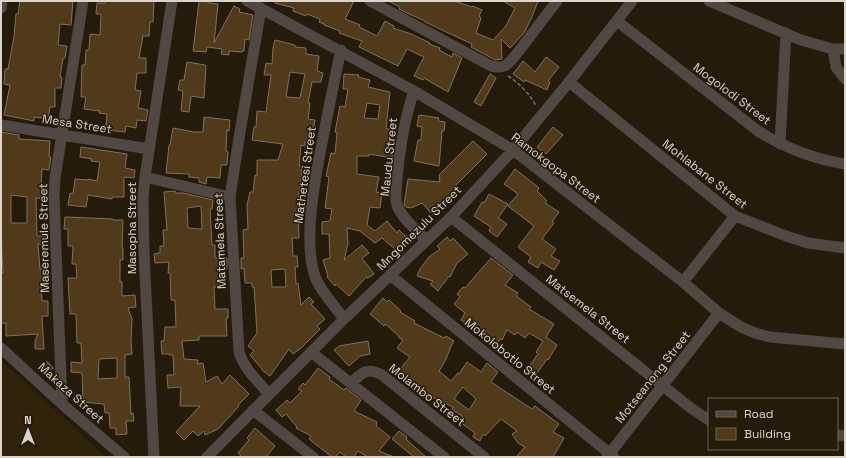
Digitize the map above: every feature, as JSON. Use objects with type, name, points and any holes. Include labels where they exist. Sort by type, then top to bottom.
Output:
[{"type":"street","points":[[1,8],[2,1]]},
{"type":"street","name":"Maseremule Street","points":[[62,404],[54,196],[55,178],[84,1]]},
{"type":"street","name":"Masopha Street","points":[[154,457],[144,253],[143,198],[149,149],[172,1]]},
{"type":"street","name":"Ramokgopa Street","points":[[248,1],[267,7],[414,91],[513,150],[683,282],[719,313],[741,327],[770,337],[845,344]]},
{"type":"street","points":[[370,1],[491,66],[500,68],[504,67],[515,56],[557,1]]},
{"type":"street","name":"Mngomezulu Street","points":[[207,457],[344,319],[451,217],[513,150],[569,82],[632,1]]},
{"type":"street","points":[[709,1],[801,40],[833,48],[845,49]]},
{"type":"street","name":"Matamela Street","points":[[267,7],[239,138],[230,197],[239,352],[242,362],[248,371],[269,394]]},
{"type":"street","name":"Mogolodi Street","points":[[616,21],[758,131],[780,144],[814,157],[845,164]]},
{"type":"street","points":[[780,144],[786,34]]},
{"type":"street","points":[[833,48],[836,67],[845,79]]},
{"type":"street","name":"Mathetesi Street","points":[[341,50],[331,91],[317,168],[310,236],[312,260],[316,279],[344,319]]},
{"type":"street","name":"Mohlabane Street","points":[[569,82],[735,216],[808,243],[845,248]]},
{"type":"street","name":"Maudu Street","points":[[414,91],[407,110],[400,153],[396,199],[398,208],[404,217],[426,240]]},
{"type":"street","name":"Mesa Street","points":[[1,125],[149,149]]},
{"type":"street","points":[[145,177],[230,197]]},
{"type":"street","points":[[683,282],[735,216]]},
{"type":"street","name":"Matsemela Street","points":[[451,217],[692,409],[708,419]]},
{"type":"street","name":"Mokolobotlo Street","points":[[390,275],[610,456]]},
{"type":"street","name":"Motseanong Street","points":[[610,456],[719,313]]},
{"type":"street","name":"Makaza Street","points":[[1,348],[62,404],[124,457]]},
{"type":"street","points":[[311,352],[351,382],[444,457]]},
{"type":"street","name":"Molambo Street","points":[[351,382],[362,372],[368,370],[375,371],[484,457]]},
{"type":"street","points":[[253,410],[313,457]]},
{"type":"path","points":[[504,67],[505,74],[523,88],[532,99],[540,117]]},
{"type":"shaded area","points":[[1,360],[106,457],[1,457]]},
{"type":"building","points":[[20,1],[73,1],[71,25],[60,24],[58,45],[67,46],[65,58],[63,58],[60,77],[62,77],[61,88],[55,88],[55,107],[50,107],[48,119],[34,117],[34,121],[4,115],[10,85],[4,84],[5,69],[8,69],[14,37],[16,14],[18,14]]},
{"type":"building","points":[[105,1],[154,1],[153,22],[150,22],[149,36],[143,36],[139,58],[146,58],[146,73],[137,73],[135,90],[141,91],[138,108],[148,110],[146,121],[137,120],[136,128],[126,126],[125,132],[106,130],[107,114],[99,113],[100,111],[84,109],[86,97],[81,97],[82,65],[85,65],[86,50],[89,50],[90,34],[100,35],[101,14],[96,14],[97,3],[105,3]]},
{"type":"building","points":[[199,1],[218,4],[214,43],[234,6],[240,9],[239,12],[253,15],[249,40],[245,39],[244,51],[229,51],[229,55],[221,54],[222,49],[207,47],[206,52],[193,51]]},
{"type":"building","points":[[275,1],[354,1],[345,19],[360,25],[359,27],[377,36],[385,21],[394,26],[393,28],[411,34],[430,43],[429,44],[440,48],[439,50],[452,57],[453,53],[462,58],[448,92],[424,78],[423,80],[414,76],[424,57],[407,49],[398,66],[359,47],[362,41],[339,33],[340,31],[319,22],[320,19],[293,11],[294,8],[275,3]]},
{"type":"building","points":[[388,1],[454,1],[472,7],[473,6],[482,10],[479,16],[481,18],[476,33],[493,40],[506,26],[515,8],[503,1],[538,1],[524,33],[510,48],[501,39],[502,59],[495,60],[471,47],[472,44],[399,9],[400,7]]},
{"type":"building","points":[[275,40],[295,45],[295,47],[306,48],[306,54],[319,56],[317,71],[323,73],[321,82],[312,82],[308,103],[310,103],[308,119],[315,120],[312,143],[305,142],[305,146],[301,145],[299,166],[302,166],[302,177],[298,199],[302,200],[301,210],[298,210],[299,238],[292,238],[293,256],[297,256],[298,267],[295,267],[296,284],[298,283],[301,305],[309,297],[314,302],[311,304],[325,319],[317,326],[320,329],[301,348],[293,354],[289,349],[270,376],[262,370],[250,355],[254,351],[248,346],[257,333],[254,287],[252,287],[252,283],[245,283],[244,268],[241,269],[241,258],[244,258],[243,230],[248,229],[247,205],[250,192],[253,192],[255,175],[257,176],[257,160],[278,160],[283,144],[252,140],[254,127],[256,127],[257,111],[266,112],[271,75],[264,75],[266,63],[272,64]],"holes":[[[290,72],[305,74],[300,98],[286,97]],[[285,269],[286,287],[272,287],[271,270]]]},
{"type":"building","points":[[546,57],[559,67],[548,81],[550,82],[547,90],[525,80],[524,82],[513,74],[523,61],[535,72]]},
{"type":"building","points":[[187,62],[206,66],[204,98],[191,96],[189,112],[181,111],[183,91],[178,90],[180,80],[184,80]]},
{"type":"building","points":[[344,74],[359,75],[358,77],[370,80],[368,87],[390,92],[386,129],[394,129],[392,158],[369,154],[369,156],[357,156],[357,174],[379,177],[376,192],[382,193],[380,208],[370,207],[367,225],[375,231],[387,221],[397,233],[399,230],[407,238],[396,250],[382,238],[375,243],[360,231],[347,228],[348,244],[344,260],[362,245],[369,253],[362,258],[374,274],[368,278],[366,277],[349,296],[336,284],[335,286],[327,277],[328,276],[323,260],[330,258],[329,234],[322,234],[322,222],[330,221],[332,209],[325,208],[329,177],[326,176],[331,153],[335,154],[337,133],[335,132],[340,106],[345,107],[348,89],[343,89]],"holes":[[[367,103],[380,105],[378,119],[364,118]]]},
{"type":"building","points":[[490,74],[496,78],[481,106],[474,102]]},
{"type":"building","points":[[419,115],[439,118],[438,121],[445,122],[444,131],[442,131],[439,166],[414,161],[418,140],[421,140],[422,127],[417,126]]},
{"type":"building","points":[[204,117],[230,120],[229,131],[227,130],[227,165],[221,165],[220,178],[207,177],[206,184],[199,182],[199,178],[189,177],[189,174],[166,173],[169,145],[173,128],[203,132]]},
{"type":"building","points":[[553,127],[563,135],[546,154],[537,147]]},
{"type":"building","points":[[1,132],[19,135],[19,139],[50,141],[49,157],[51,157],[49,170],[42,169],[41,187],[47,187],[47,199],[36,198],[37,236],[46,236],[46,244],[38,244],[40,269],[47,269],[47,283],[41,283],[42,301],[48,301],[48,316],[42,316],[44,349],[35,349],[35,341],[38,334],[6,336],[6,323],[1,323],[1,273],[3,273],[1,235]],"holes":[[[11,195],[27,197],[27,223],[11,223]]]},
{"type":"building","points":[[473,141],[487,154],[453,188],[455,190],[448,199],[446,198],[431,213],[422,203],[411,208],[404,205],[408,179],[440,182],[439,175]]},
{"type":"building","points":[[81,147],[127,154],[125,168],[135,170],[134,178],[124,177],[124,197],[112,197],[112,199],[88,195],[86,207],[68,205],[70,193],[73,194],[75,179],[97,181],[100,162],[91,161],[92,159],[80,157]]},
{"type":"building","points":[[515,169],[539,188],[537,191],[547,201],[545,203],[559,212],[552,222],[554,223],[542,239],[556,249],[551,256],[560,261],[554,270],[541,262],[538,268],[528,262],[531,257],[518,247],[534,226],[508,206],[518,194],[504,184]]},
{"type":"building","points":[[175,191],[176,193],[183,193],[213,200],[212,209],[210,209],[212,245],[215,245],[215,258],[227,258],[227,269],[222,269],[222,271],[219,271],[220,287],[214,287],[215,309],[228,309],[228,318],[226,319],[227,336],[199,336],[199,340],[182,341],[184,359],[198,360],[197,364],[203,363],[206,382],[217,376],[222,384],[230,375],[249,394],[218,429],[205,435],[204,431],[198,436],[193,431],[184,440],[176,432],[200,406],[180,406],[181,387],[168,388],[167,375],[174,375],[173,355],[162,354],[161,341],[164,341],[165,327],[176,327],[175,300],[171,300],[170,273],[168,273],[169,262],[155,263],[154,254],[160,253],[160,246],[164,246],[163,230],[167,230],[164,192]],"holes":[[[201,206],[202,229],[188,228],[187,208]]]},
{"type":"building","points":[[489,194],[508,204],[498,218],[507,224],[497,237],[489,231],[491,227],[474,216],[482,202],[484,203]]},
{"type":"building","points":[[65,217],[123,220],[123,260],[120,260],[120,282],[122,282],[122,296],[135,295],[136,307],[128,308],[132,319],[132,354],[125,355],[125,377],[129,377],[131,414],[133,413],[134,421],[126,421],[127,434],[116,435],[116,428],[110,428],[109,413],[105,413],[104,404],[83,402],[82,373],[71,372],[71,362],[82,363],[81,343],[77,343],[76,314],[70,314],[68,278],[77,278],[76,264],[72,264],[73,246],[68,246],[68,229],[64,229]],"holes":[[[117,358],[117,378],[98,379],[99,359]]]},
{"type":"building","points":[[447,237],[450,241],[453,238],[468,254],[457,263],[450,277],[449,276],[438,291],[430,284],[433,281],[417,276],[420,269],[429,257],[440,249],[437,246]]},
{"type":"building","points":[[491,258],[513,275],[505,285],[518,293],[516,296],[531,307],[529,309],[554,324],[546,337],[557,345],[548,360],[547,359],[534,377],[526,371],[538,354],[536,352],[543,341],[529,333],[525,338],[517,332],[515,335],[507,330],[502,340],[500,339],[496,346],[482,338],[470,325],[461,320],[465,313],[454,304],[460,297],[457,294],[463,287],[465,288]]},
{"type":"building","points":[[383,298],[387,302],[389,300],[401,311],[400,312],[415,321],[414,323],[444,338],[446,336],[454,341],[439,371],[451,381],[458,373],[459,374],[467,362],[481,372],[487,363],[498,372],[491,382],[532,409],[535,406],[559,424],[553,432],[564,438],[553,457],[516,457],[525,447],[518,443],[512,434],[517,431],[501,419],[485,436],[483,434],[480,441],[473,437],[475,433],[460,422],[463,417],[452,409],[453,407],[432,397],[430,399],[397,373],[410,357],[397,348],[403,340],[385,324],[384,326],[370,314]],"holes":[[[463,387],[476,399],[469,410],[454,399]]]},
{"type":"building","points":[[368,341],[370,354],[360,356],[349,366],[334,350],[339,346]]},
{"type":"building","points":[[48,362],[53,368],[45,374],[40,366]]},
{"type":"building","points":[[318,368],[330,377],[329,379],[344,390],[346,388],[361,400],[354,411],[377,422],[376,426],[390,437],[379,451],[394,457],[368,457],[358,451],[354,457],[346,457],[340,452],[335,457],[332,457],[309,439],[311,436],[296,428],[297,427],[286,414],[282,417],[276,410],[287,400],[290,403],[302,391],[298,389],[303,383],[305,385]]},
{"type":"building","points":[[255,428],[275,446],[266,457],[242,457],[238,453],[249,440],[247,438]]},
{"type":"building","points":[[399,431],[407,437],[406,439],[426,457],[414,457],[392,439]]}]
